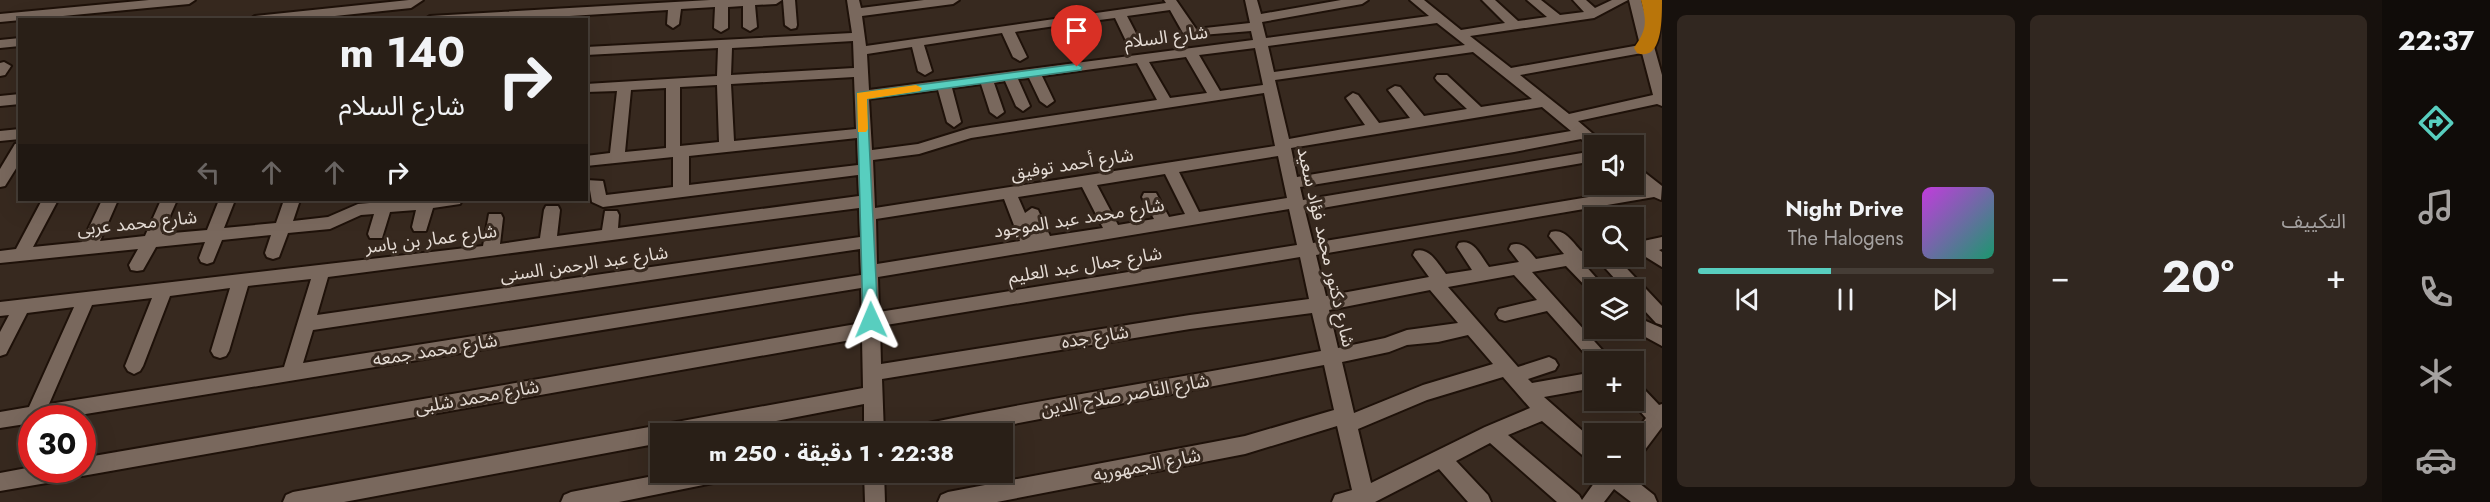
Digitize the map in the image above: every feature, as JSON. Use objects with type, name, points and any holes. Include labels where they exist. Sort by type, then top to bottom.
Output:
[{"type":"highway","points":[[1646,48],[1654,42],[1660,29],[1652,0]]},
{"type":"street","points":[[0,18],[189,0]]},
{"type":"street","points":[[274,18],[411,4],[417,0]]},
{"type":"street","points":[[485,18],[776,0]]},
{"type":"street","points":[[789,0],[791,25]]},
{"type":"street","points":[[874,423],[861,72],[854,7],[953,0]]},
{"type":"street","name":"شارع دكتور محمد فؤاد سعيد","points":[[1251,0],[1318,305],[1364,500]]},
{"type":"street","points":[[1257,30],[1362,0]]},
{"type":"street","points":[[1416,0],[1586,135]]},
{"type":"street","points":[[1488,0],[1516,26]]},
{"type":"street","points":[[1533,0],[1557,19]]},
{"type":"street","points":[[1579,0],[1594,14]]},
{"type":"street","points":[[1458,34],[1594,14],[1622,0]]},
{"type":"street","points":[[1566,119],[1661,99],[1635,0]]},
{"type":"street","points":[[749,2],[750,27]]},
{"type":"street","points":[[721,28],[722,3]]},
{"type":"street","points":[[588,51],[725,44],[917,42],[1119,14],[1171,3],[1188,30],[1194,33],[1439,18]]},
{"type":"street","points":[[673,24],[675,6]]},
{"type":"street","points":[[587,18],[589,10]]},
{"type":"street","points":[[1119,14],[1133,41]]},
{"type":"street","points":[[1060,22],[1072,48]]},
{"type":"street","points":[[1007,29],[1020,57]]},
{"type":"street","name":"شارع السلام","points":[[861,96],[1190,52],[1257,30]]},
{"type":"street","points":[[0,44],[18,42]]},
{"type":"street","points":[[917,42],[925,71]]},
{"type":"street","points":[[725,44],[727,147]]},
{"type":"street","points":[[589,185],[598,186],[598,198],[601,201],[681,191],[864,162],[919,149],[970,133],[1216,96],[1269,82],[1475,48]]},
{"type":"street","points":[[1508,73],[1646,48]]},
{"type":"street","points":[[1190,52],[1216,96]]},
{"type":"street","points":[[1141,59],[1166,104]]},
{"type":"street","points":[[588,88],[861,72]]},
{"type":"street","points":[[1034,73],[1047,101]]},
{"type":"street","points":[[1010,76],[1023,106]]},
{"type":"street","points":[[1442,78],[1478,112]]},
{"type":"street","points":[[986,79],[997,112]]},
{"type":"street","points":[[673,83],[681,191]]},
{"type":"street","points":[[944,85],[954,122]]},
{"type":"street","points":[[617,158],[624,86]]},
{"type":"street","points":[[1395,90],[1420,121]]},
{"type":"street","points":[[1353,98],[1375,128]]},
{"type":"street","points":[[0,101],[18,99]]},
{"type":"street","name":"شارع أحمد توفيق","points":[[867,208],[1009,193],[1087,181],[1170,168],[1375,128],[1545,102]]},
{"type":"street","points":[[588,161],[862,133]]},
{"type":"street","points":[[1291,183],[1514,147],[1584,133]]},
{"type":"street","points":[[0,136],[18,134]]},
{"type":"street","points":[[0,182],[18,151]]},
{"type":"street","name":"شارع محمد عبد الموجود","points":[[870,276],[1113,231],[1584,158]]},
{"type":"street","points":[[1170,168],[1195,219]]},
{"type":"street","points":[[1644,180],[1660,192]]},
{"type":"street","points":[[1087,181],[1113,231]]},
{"type":"street","name":"شارع جمال عبد العليم","points":[[871,325],[1660,192]]},
{"type":"street","points":[[1009,193],[1038,244]]},
{"type":"street","points":[[1150,197],[1164,224]]},
{"type":"street","points":[[21,255],[49,201]]},
{"type":"street","points":[[88,248],[110,201]]},
{"type":"street","points":[[137,265],[151,241],[169,201]]},
{"type":"street","points":[[207,258],[227,201]]},
{"type":"street","points":[[273,253],[292,201]]},
{"type":"street","name":"شارع محمد عربى","points":[[0,257],[330,222],[350,212],[445,201]]},
{"type":"street","points":[[420,227],[426,203]]},
{"type":"street","points":[[376,234],[384,207]]},
{"type":"street","name":"شارع عمار بن ياسر","points":[[0,309],[321,272],[610,235],[867,208]]},
{"type":"street","points":[[548,243],[552,210]]},
{"type":"street","points":[[1032,214],[1038,244]]},
{"type":"street","points":[[610,235],[611,215]]},
{"type":"street","points":[[491,251],[495,218]]},
{"type":"street","points":[[1557,236],[1590,279]]},
{"type":"street","name":"شارع عبد الرحمن السنى","points":[[305,324],[868,242]]},
{"type":"street","points":[[1644,247],[1662,243]]},
{"type":"street","points":[[1465,248],[1485,274]]},
{"type":"street","points":[[1517,249],[1525,267],[1550,304],[1594,351]]},
{"type":"street","points":[[1644,251],[1662,261]]},
{"type":"street","points":[[1421,255],[1438,283],[1471,327],[1544,411],[1584,445]]},
{"type":"street","name":"شارع جده","points":[[872,373],[1190,322],[1318,305],[1375,292],[1584,256]]},
{"type":"street","points":[[1614,267],[1662,318]]},
{"type":"street","points":[[291,374],[321,272]]},
{"type":"street","name":"شارع محمد جمعه","points":[[96,405],[870,276]]},
{"type":"street","points":[[219,351],[241,281]]},
{"type":"street","points":[[134,366],[164,290]]},
{"type":"street","points":[[39,405],[86,299]]},
{"type":"street","points":[[1505,314],[1550,304]]},
{"type":"street","points":[[0,349],[22,306]]},
{"type":"street","name":"شارع محمد شلبى","points":[[96,464],[871,325]]},
{"type":"street","name":"شارع الناصر صلاح الدين","points":[[978,423],[1331,357],[1389,345],[1399,339],[1412,336],[1427,336],[1471,327]]},
{"type":"street","points":[[1644,327],[1662,339]]},
{"type":"street","name":"شارع الجمهوريه","points":[[948,502],[1245,445],[1345,420],[1423,393],[1549,365]]},
{"type":"street","points":[[1528,392],[1584,382]]},
{"type":"street","points":[[719,423],[873,394]]},
{"type":"street","points":[[1644,405],[1658,423],[1644,438]]},
{"type":"street","points":[[1342,502],[1364,500],[1492,432],[1544,411]]},
{"type":"street","name":"شارع محمد جمعه","points":[[0,420],[18,417]]},
{"type":"street","points":[[1492,432],[1572,502]]},
{"type":"street","points":[[292,502],[650,436]]},
{"type":"street","points":[[1440,458],[1480,502]]},
{"type":"street","points":[[0,482],[18,479]]},
{"type":"street","points":[[571,502],[667,483]]},
{"type":"street","points":[[874,483],[875,502]]},
{"type":"street","points":[[1591,502],[1607,483]]},
{"type":"street","points":[[1625,483],[1647,502]]},
{"type":"slow traffic","points":[[862,129],[861,96],[916,88]]},
{"type":"route","points":[[871,320],[861,96],[1077,67]]}]
